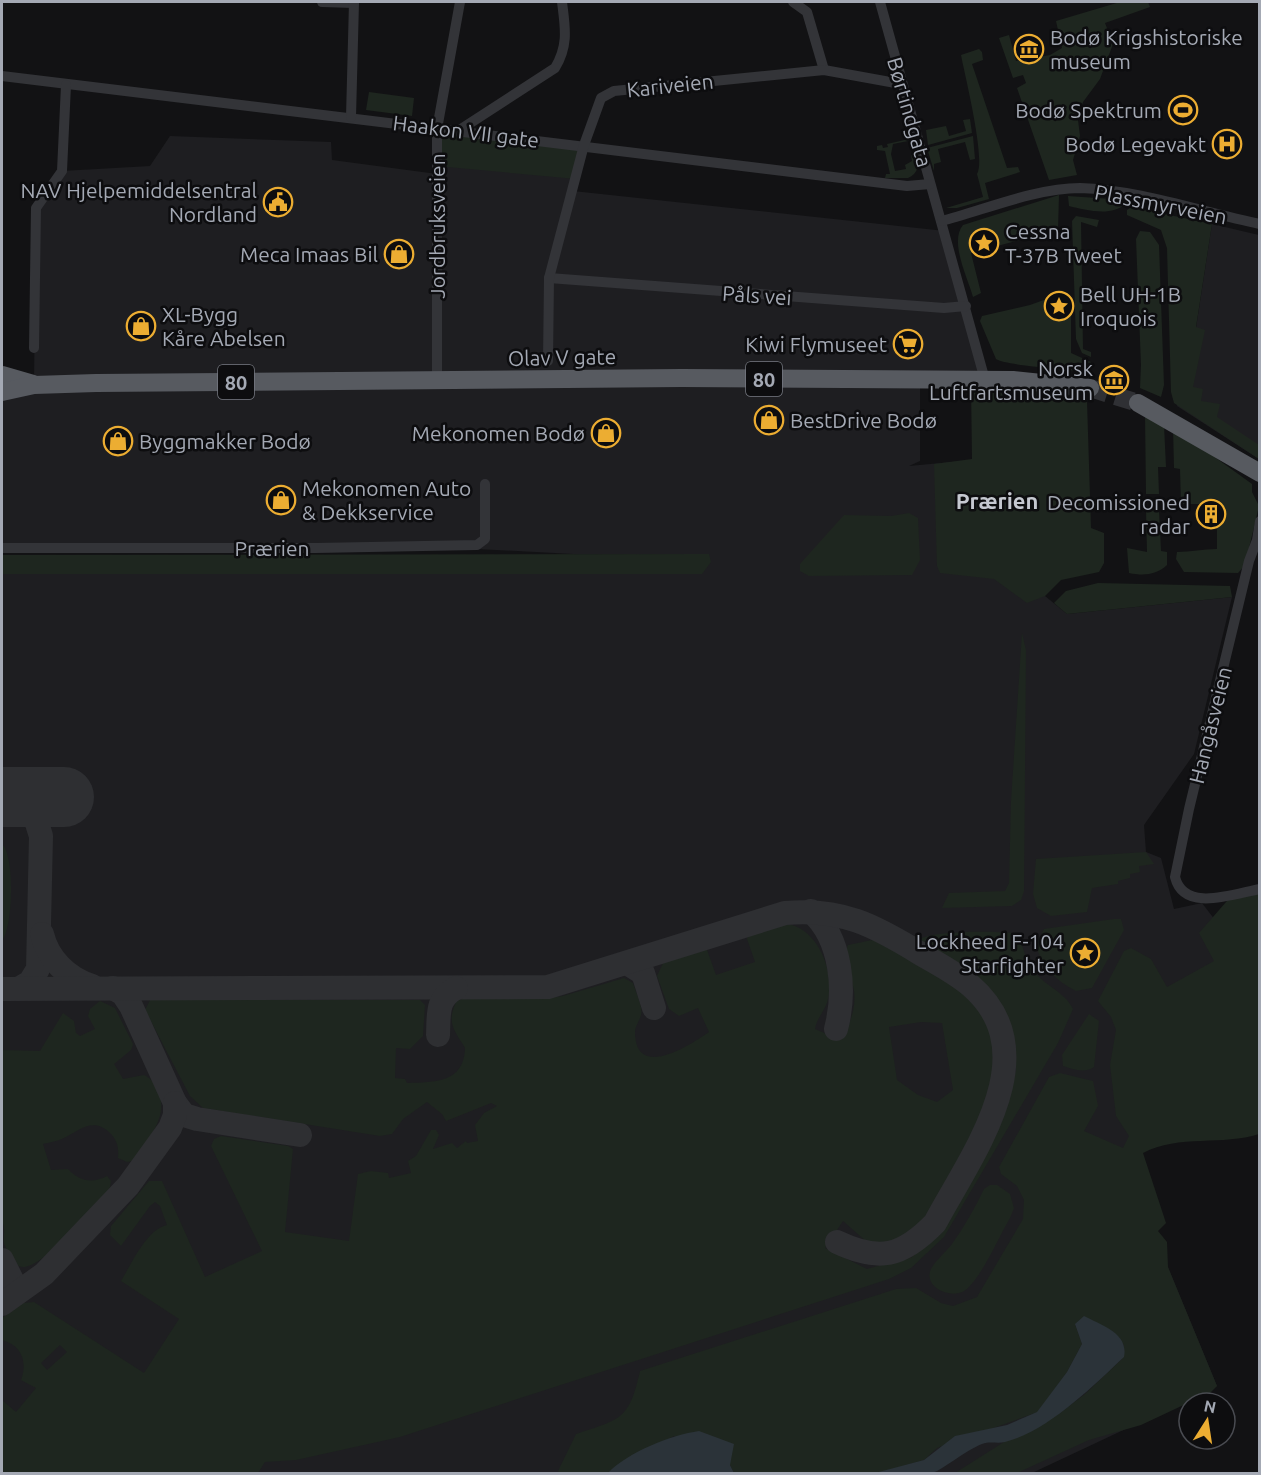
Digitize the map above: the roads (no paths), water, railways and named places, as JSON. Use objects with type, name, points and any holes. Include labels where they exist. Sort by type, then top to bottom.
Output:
[{"type":"highway","name":"Olav V gate","points":[[2,375],[34,385]]},
{"type":"highway","name":"Olav V gate","points":[[2,392],[34,385],[437,381],[985,380],[1035,381],[1090,388]]},
{"type":"highway","points":[[1138,403],[1260,473]]},
{"type":"highway","points":[[1213,448],[1226,462],[1260,485]]},
{"type":"street","points":[[322,2],[354,2],[351,117]]},
{"type":"street","name":"Jordbruksveien","points":[[437,381],[437,129],[460,2]]},
{"type":"street","points":[[458,131],[555,68],[564,53],[567,40],[562,2]]},
{"type":"street","points":[[793,2],[807,12],[824,70]]},
{"type":"street","name":"Børtindgata","points":[[880,2],[942,221]]},
{"type":"street","name":"Kariveien","points":[[548,361],[549,278],[584,145],[596,106],[601,98],[614,91],[824,70],[902,84]]},
{"type":"street","name":"Haakon VII gate","points":[[2,76],[896,184],[930,184]]},
{"type":"street","points":[[34,348],[36,208],[62,171],[66,85]]},
{"type":"street","name":"Plassmyrveien","points":[[942,221],[1046,193],[1079,188],[1123,193],[1260,224]]},
{"type":"street","points":[[942,221],[985,380]]},
{"type":"street","name":"Påls vei","points":[[549,278],[761,296],[944,308],[966,306]]},
{"type":"street","name":"Prærien","points":[[2,548],[316,548],[477,545],[485,539],[485,484]]},
{"type":"street","points":[[1258,538],[1260,521]]},
{"type":"street","name":"Hangåsveien","points":[[1258,538],[1249,561],[1177,864],[1178,887],[1187,896],[1199,900],[1260,890]]},
{"type":"tunnel","points":[[1090,388],[1138,403]]},
{"type":"place","name":"Bodø Krigshistoriske museum","points":[[1029,49]]},
{"type":"place","name":"Bodø Spektrum","points":[[1183,110]]},
{"type":"place","name":"Bodø Legevakt","points":[[1227,144]]},
{"type":"place","name":"NAV Hjelpemiddelsentral Nordland","points":[[278,202]]},
{"type":"place","name":"Cessna T-37B Tweet","points":[[984,243]]},
{"type":"place","name":"Meca Imaas Bil","points":[[399,254]]},
{"type":"place","name":"Bell UH-1B Iroquois","points":[[1059,306]]},
{"type":"place","name":"XL-Bygg Kåre Abelsen","points":[[141,326]]},
{"type":"place","name":"Kiwi Flymuseet","points":[[908,344]]},
{"type":"place","name":"Norsk Luftfartsmuseum","points":[[1114,380]]},
{"type":"place","name":"BestDrive Bodø","points":[[769,420]]},
{"type":"place","name":"Mekonomen Bodø","points":[[606,433]]},
{"type":"place","name":"Byggmakker Bodø","points":[[118,441]]},
{"type":"place","name":"Mekonomen Auto & Dekkservice","points":[[281,500]]},
{"type":"place","name":"Decomissioned radar","points":[[1211,514]]},
{"type":"place","name":"Lockheed F-104 Starfighter","points":[[1085,953]]},
{"type":"district","name":"Prærien","points":[[997,500]]}]
